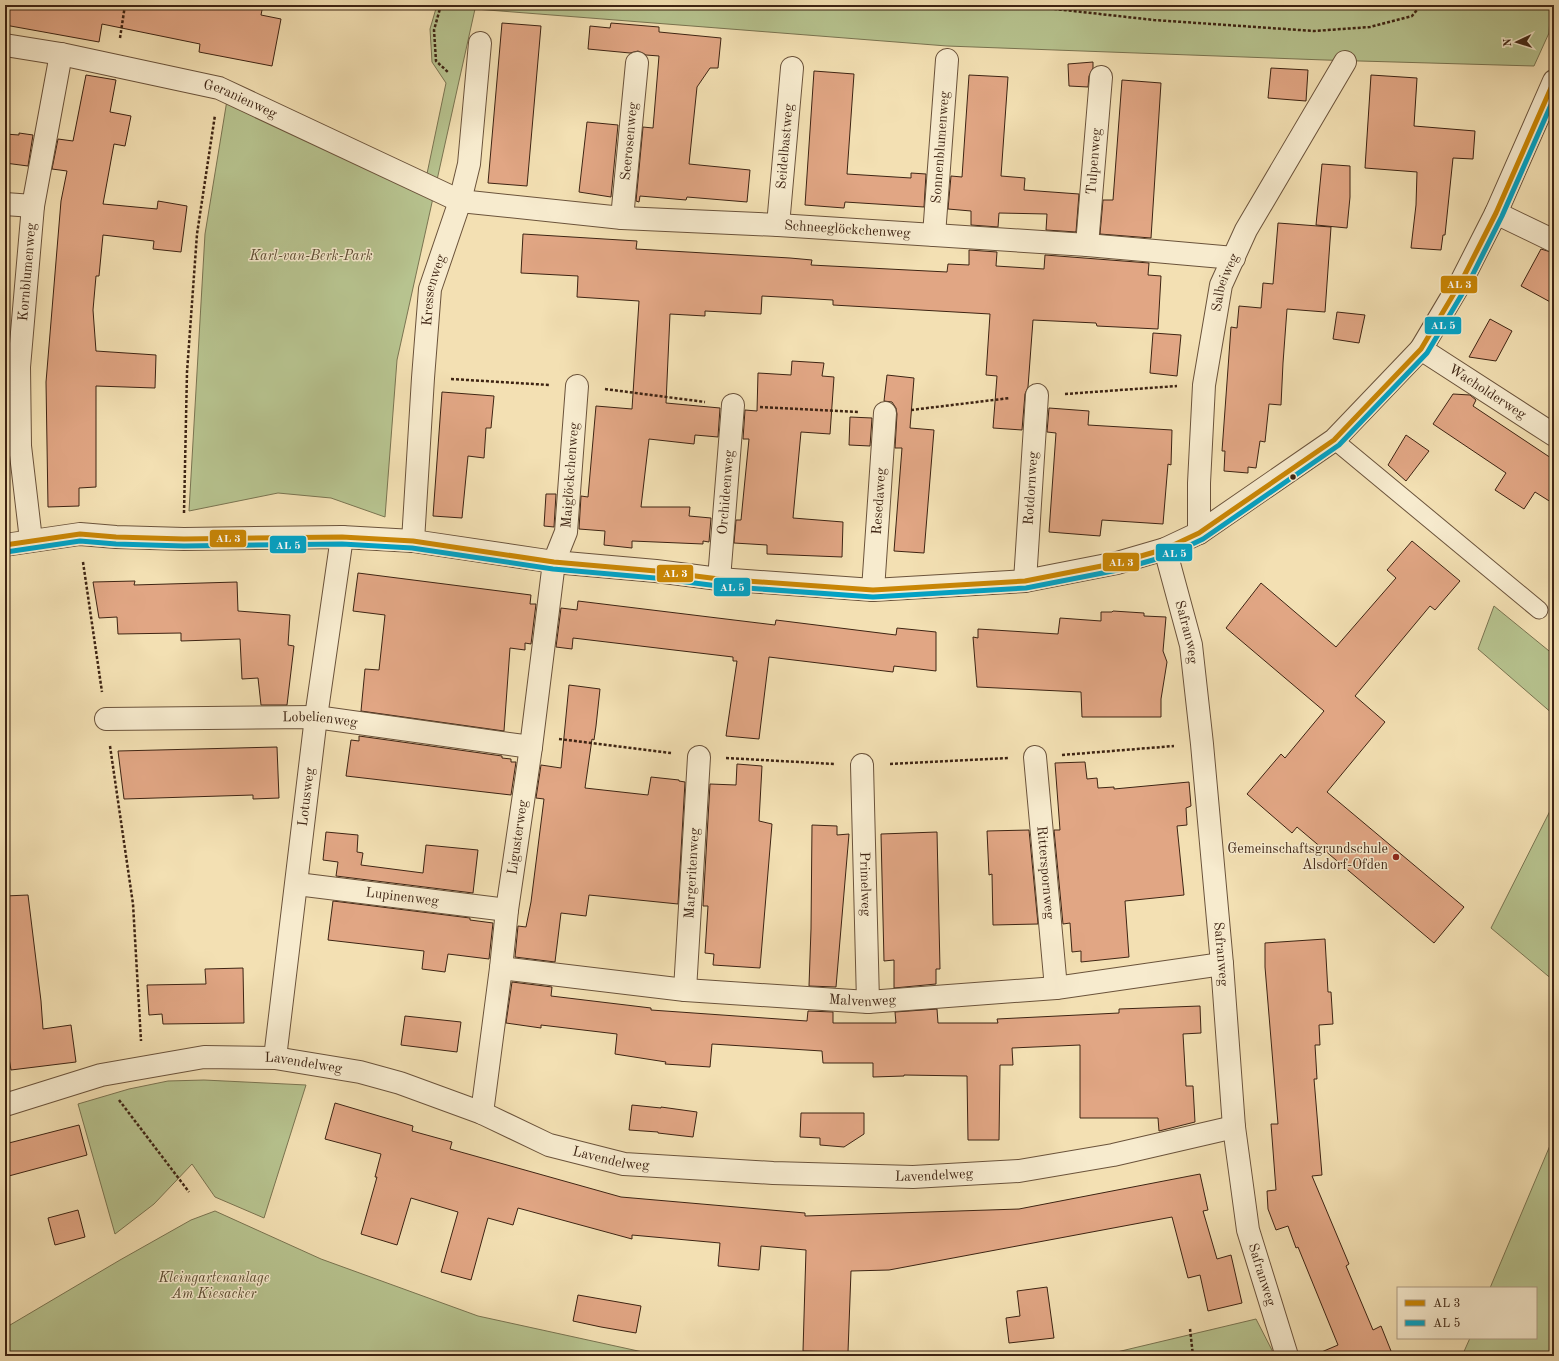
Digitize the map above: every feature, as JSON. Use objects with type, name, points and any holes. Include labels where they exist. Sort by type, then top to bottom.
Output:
[{"type":"street","name":"Kressenweg","points":[[413,541],[430,288],[460,201],[469,164],[480,43]]},
{"type":"street","name":"Geranienweg","points":[[5,45],[61,54],[219,88],[460,201]]},
{"type":"street","name":"Kornblumenweg","points":[[31,540],[12,367],[33,206],[61,54]]},
{"type":"street","name":"Sonnenblumenweg","points":[[934,235],[947,60]]},
{"type":"street","name":"Salbeiweg","points":[[1199,532],[1199,483],[1204,385],[1221,285],[1246,230],[1345,62]]},
{"type":"street","name":"Seerosenweg","points":[[622,218],[637,64]]},
{"type":"street","name":"Seidelbastweg","points":[[778,225],[792,68]]},
{"type":"street","name":"Tulpenweg","points":[[1087,245],[1101,77]]},
{"type":"street","points":[[5,545],[80,534],[116,537],[184,539],[342,537],[413,541],[554,562],[656,571],[719,579],[873,590],[1025,582],[1117,563],[1165,549],[1199,532],[1334,440],[1421,348],[1462,280],[1496,213],[1554,81]]},
{"type":"street","name":"Schneeglöckchenweg","points":[[460,201],[622,218],[778,225],[1087,245],[1234,258]]},
{"type":"street","points":[[5,204],[33,206]]},
{"type":"street","points":[[1496,213],[1554,241]]},
{"type":"street","name":"Wacholderweg","points":[[1421,348],[1554,435]]},
{"type":"street","name":"Maiglöckchenweg","points":[[554,562],[566,532],[577,386]]},
{"type":"street","name":"Rotdornweg","points":[[1025,582],[1037,395]]},
{"type":"street","name":"Orchideenweg","points":[[719,579],[733,405]]},
{"type":"street","name":"Resedaweg","points":[[873,590],[885,413]]},
{"type":"street","name":"Lotusweg","points":[[275,1058],[316,717],[342,537]]},
{"type":"street","name":"Safranweg","points":[[1165,549],[1191,645],[1202,744],[1222,964],[1234,1127],[1248,1230],[1287,1356]]},
{"type":"street","name":"Ligusterweg","points":[[482,1113],[507,910],[531,747],[554,562]]},
{"type":"street","name":"Lobelienweg","points":[[106,719],[316,717],[531,747]]},
{"type":"street","name":"Margeritenweg","points":[[685,990],[699,757]]},
{"type":"street","name":"Ritterspornweg","points":[[1035,757],[1056,988]]},
{"type":"street","name":"Primelweg","points":[[862,765],[868,1002]]},
{"type":"street","name":"Lupinenweg","points":[[297,884],[507,910]]},
{"type":"street","name":"Malvenweg","points":[[501,968],[685,990],[868,1002],[1056,988],[1222,964]]},
{"type":"street","name":"Lavendelweg","points":[[5,1105],[101,1075],[204,1057],[275,1058],[360,1072],[400,1083],[482,1113],[549,1145],[624,1164],[742,1172],[914,1177],[1020,1171],[1113,1155],[1234,1127]]},
{"type":"lane","points":[[1334,440],[1539,610]]},
{"type":"path","points":[[115,66],[125,5]]},
{"type":"path","points":[[441,5],[434,30],[436,61],[457,80],[477,84]]},
{"type":"path","points":[[1019,5],[1154,20],[1314,31],[1370,27],[1412,16],[1421,5]]},
{"type":"path","points":[[1538,5],[1554,8]]},
{"type":"path","points":[[184,539],[187,372],[197,234],[219,88]]},
{"type":"path","points":[[423,378],[577,386],[733,405],[885,413],[1037,395],[1204,385]]},
{"type":"path","points":[[80,534],[133,904],[142,1068]]},
{"type":"path","points":[[101,1075],[190,1192]]},
{"type":"path","points":[[1190,1329],[1193,1356]]},
{"type":"green space","name":"Karl-van-Berk-Park","points":[[437,5],[1551,5],[1549,33],[1534,66],[947,46],[475,9],[397,360],[385,517],[331,498],[278,493],[189,511],[205,234],[228,94],[424,188],[446,83],[432,62],[430,29]]},
{"type":"green space","points":[[1494,606],[1554,655],[1554,715],[1478,649]]},
{"type":"green space","points":[[1554,803],[1554,981],[1491,928]]},
{"type":"green space","points":[[204,1080],[306,1085],[264,1218],[215,1197],[192,1164],[154,1204],[115,1234],[78,1104],[129,1089],[168,1081]]},
{"type":"green space","points":[[1554,1136],[1554,1356],[1462,1356],[1470,1339],[1537,1339],[1537,1287],[1490,1287]]},
{"type":"green space","name":"Kleingartenanlage Am Kiesacker","points":[[215,1211],[321,1259],[478,1316],[661,1356],[5,1356],[5,1328],[191,1220]]},
{"type":"green space","points":[[1256,1319],[1275,1356],[1100,1356]]},
{"type":"building","points":[[5,5],[263,5],[261,15],[281,19],[272,66],[199,52],[200,44],[102,24],[99,42],[5,25]]},
{"type":"building","points":[[502,23],[541,26],[527,186],[488,183]]},
{"type":"building","points":[[611,23],[659,27],[659,32],[721,38],[718,68],[710,68],[697,87],[689,164],[750,170],[747,202],[687,197],[686,200],[640,196],[639,202],[636,201],[643,127],[653,128],[659,56],[646,55],[638,51],[630,53],[588,49],[590,26],[610,28]]},
{"type":"building","points":[[1093,62],[1088,87],[1069,86],[1068,64]]},
{"type":"building","points":[[1271,68],[1308,70],[1306,101],[1268,98]]},
{"type":"building","points":[[814,71],[854,74],[847,174],[911,178],[911,173],[926,174],[924,207],[845,202],[844,208],[805,205]]},
{"type":"building","points":[[86,75],[116,80],[110,112],[131,116],[125,146],[114,144],[103,204],[157,209],[158,201],[187,206],[181,252],[153,249],[154,241],[103,235],[99,276],[96,276],[93,310],[96,351],[156,355],[155,388],[96,386],[96,487],[79,488],[79,506],[48,507],[46,382],[61,201],[67,171],[52,169],[58,139],[73,141]]},
{"type":"building","points":[[969,75],[1008,77],[1001,176],[1025,178],[1024,190],[1079,194],[1076,232],[1046,230],[1047,214],[999,213],[998,227],[971,225],[971,211],[948,209],[951,176],[962,177]]},
{"type":"building","points":[[1371,75],[1417,78],[1414,126],[1475,131],[1473,159],[1453,158],[1445,235],[1443,235],[1441,250],[1411,248],[1416,205],[1417,172],[1365,168]]},
{"type":"building","points":[[1122,80],[1161,83],[1151,238],[1100,234],[1103,200],[1113,200]]},
{"type":"building","points":[[587,122],[618,125],[611,197],[579,192]]},
{"type":"building","points":[[19,133],[33,135],[28,166],[5,163],[5,134],[19,135]]},
{"type":"building","points":[[1322,164],[1350,166],[1350,197],[1347,228],[1316,225]]},
{"type":"building","points":[[1278,223],[1331,227],[1325,312],[1287,309],[1281,405],[1269,404],[1265,442],[1260,441],[1256,468],[1248,467],[1248,473],[1224,471],[1225,451],[1222,451],[1231,327],[1237,328],[1239,306],[1261,308],[1263,283],[1273,284]]},
{"type":"building","points":[[523,234],[637,241],[636,249],[812,260],[811,265],[947,272],[948,264],[969,265],[969,250],[997,252],[996,266],[1044,269],[1045,255],[1149,263],[1148,275],[1161,276],[1158,329],[1097,326],[1096,323],[1033,320],[1028,387],[1025,394],[1022,430],[993,428],[997,376],[986,375],[990,314],[833,305],[833,300],[762,296],[761,314],[705,311],[705,316],[670,314],[666,403],[720,408],[718,437],[695,435],[694,444],[649,439],[641,507],[690,507],[689,516],[711,518],[709,542],[703,541],[703,544],[632,541],[632,548],[604,545],[605,531],[579,529],[581,496],[588,497],[596,406],[632,409],[639,301],[577,297],[578,276],[521,273]]},
{"type":"building","points":[[1541,249],[1554,253],[1554,304],[1521,286]]},
{"type":"building","points":[[1337,312],[1365,315],[1359,343],[1333,339]]},
{"type":"building","points":[[1490,319],[1512,331],[1496,361],[1469,357]]},
{"type":"building","points":[[1153,333],[1181,335],[1177,376],[1150,373]]},
{"type":"building","points":[[792,361],[824,363],[822,376],[834,377],[830,434],[801,432],[793,518],[843,522],[842,557],[767,554],[767,545],[734,543],[736,520],[741,520],[749,439],[743,439],[745,410],[757,411],[758,373],[791,375]]},
{"type":"building","points":[[887,375],[914,378],[910,428],[934,430],[924,553],[894,551],[902,448],[895,448],[896,408],[892,402],[884,401]]},
{"type":"building","points":[[442,392],[494,396],[491,428],[486,428],[484,458],[468,456],[462,518],[433,516]]},
{"type":"building","points":[[1453,394],[1470,395],[1476,400],[1473,406],[1554,460],[1554,504],[1535,492],[1524,509],[1495,490],[1506,473],[1433,424]]},
{"type":"building","points":[[1049,408],[1089,411],[1088,425],[1172,430],[1171,465],[1168,464],[1163,524],[1102,520],[1100,536],[1049,532],[1056,433],[1047,432]]},
{"type":"building","points":[[850,417],[872,418],[870,446],[849,445]]},
{"type":"building","points":[[1406,435],[1429,451],[1406,481],[1388,465]]},
{"type":"building","points":[[546,494],[556,494],[554,527],[544,526]]},
{"type":"building","points":[[1412,541],[1460,581],[1435,610],[1430,606],[1355,696],[1385,722],[1327,792],[1464,907],[1434,943],[1297,827],[1292,833],[1247,794],[1281,754],[1285,758],[1324,711],[1226,628],[1261,583],[1336,647],[1396,578],[1387,570]]},
{"type":"building","points":[[358,573],[531,595],[530,604],[536,604],[531,644],[525,643],[525,650],[510,648],[504,731],[361,711],[365,669],[379,670],[385,615],[353,611]]},
{"type":"building","points":[[135,581],[134,585],[237,582],[238,611],[290,615],[288,645],[294,646],[287,705],[261,705],[258,678],[242,679],[240,639],[181,641],[181,633],[118,634],[117,617],[99,618],[93,582]]},
{"type":"building","points":[[578,601],[775,625],[776,620],[896,635],[897,628],[936,632],[936,671],[894,666],[893,672],[769,657],[759,739],[726,736],[737,661],[733,661],[733,657],[573,638],[572,649],[556,647],[561,608],[577,610]]},
{"type":"building","points":[[1113,611],[1144,613],[1144,616],[1166,617],[1163,651],[1167,662],[1161,699],[1161,717],[1082,717],[1081,692],[977,687],[973,637],[978,638],[978,629],[1058,634],[1060,618],[1101,621],[1101,612]]},
{"type":"building","points":[[569,685],[600,689],[594,740],[592,739],[585,788],[648,795],[651,777],[685,782],[678,904],[589,895],[586,916],[561,913],[555,962],[515,957],[518,926],[526,927],[531,902],[544,799],[536,798],[541,765],[561,768]]},
{"type":"building","points":[[359,736],[502,756],[502,758],[511,759],[511,762],[516,762],[511,795],[346,776],[351,740],[359,741]]},
{"type":"building","points":[[277,747],[279,798],[253,799],[253,795],[124,799],[118,751]]},
{"type":"building","points":[[1085,762],[1087,779],[1097,778],[1098,788],[1114,787],[1114,789],[1189,782],[1191,806],[1186,808],[1187,825],[1177,826],[1184,895],[1125,901],[1129,957],[1081,962],[1081,951],[1072,952],[1070,923],[1063,924],[1054,830],[1060,830],[1055,763]]},
{"type":"building","points":[[737,764],[762,766],[759,821],[772,824],[760,968],[713,965],[714,954],[705,953],[708,906],[703,906],[710,784],[736,785]]},
{"type":"building","points":[[812,825],[837,826],[837,835],[849,834],[836,987],[809,986]]},
{"type":"building","points":[[1029,830],[1038,924],[993,925],[992,874],[989,875],[987,831]]},
{"type":"building","points":[[326,832],[358,835],[357,852],[363,853],[361,865],[423,873],[426,845],[478,850],[473,893],[336,876],[338,862],[323,860]]},
{"type":"building","points":[[937,832],[940,969],[936,969],[936,984],[894,988],[894,960],[884,961],[881,834]]},
{"type":"building","points":[[28,895],[43,1029],[71,1025],[76,1062],[11,1070],[8,1052],[5,1053],[5,896]]},
{"type":"building","points":[[333,901],[470,918],[470,920],[493,923],[489,959],[448,954],[445,972],[422,969],[424,951],[328,940]]},
{"type":"building","points":[[1325,939],[1328,992],[1331,992],[1333,1024],[1319,1025],[1320,1045],[1315,1045],[1317,1079],[1314,1079],[1322,1175],[1312,1176],[1349,1264],[1346,1266],[1373,1330],[1381,1326],[1393,1356],[1312,1356],[1338,1345],[1288,1226],[1276,1230],[1268,1209],[1267,1191],[1276,1190],[1271,1124],[1278,1124],[1265,967],[1265,943]]},
{"type":"building","points":[[243,968],[244,1023],[163,1024],[162,1014],[149,1015],[147,985],[206,984],[205,969]]},
{"type":"building","points":[[512,982],[552,987],[551,996],[651,1008],[651,1010],[807,1021],[808,1011],[833,1012],[833,1023],[896,1023],[895,1012],[937,1009],[938,1023],[998,1023],[997,1019],[1119,1013],[1119,1009],[1200,1006],[1201,1033],[1183,1034],[1186,1086],[1193,1086],[1195,1122],[1159,1131],[1158,1118],[1080,1118],[1080,1045],[1012,1048],[1013,1065],[1000,1065],[999,1140],[968,1140],[967,1076],[904,1075],[873,1077],[873,1063],[823,1063],[822,1051],[712,1044],[710,1067],[665,1064],[666,1062],[615,1054],[617,1034],[541,1025],[541,1028],[506,1023]]},
{"type":"building","points":[[405,1016],[461,1022],[457,1052],[401,1045]]},
{"type":"building","points":[[335,1103],[413,1126],[412,1131],[452,1142],[450,1149],[621,1197],[805,1213],[805,1216],[1019,1209],[1200,1174],[1208,1210],[1203,1211],[1217,1259],[1231,1255],[1242,1303],[1208,1311],[1200,1275],[1188,1278],[1172,1217],[889,1270],[851,1271],[848,1352],[803,1351],[806,1250],[761,1246],[759,1270],[718,1266],[720,1243],[632,1235],[632,1239],[518,1208],[513,1225],[488,1218],[471,1280],[441,1272],[458,1212],[411,1198],[397,1245],[361,1234],[377,1177],[375,1177],[381,1154],[325,1139]]},
{"type":"building","points":[[632,1105],[697,1112],[693,1137],[629,1130]]},
{"type":"building","points":[[801,1113],[864,1113],[864,1134],[844,1147],[820,1145],[820,1138],[800,1137]]},
{"type":"building","points":[[79,1125],[87,1155],[5,1177],[5,1144]]},
{"type":"building","points":[[78,1210],[85,1237],[55,1245],[48,1218]]},
{"type":"building","points":[[1047,1287],[1054,1338],[1009,1343],[1006,1318],[1020,1316],[1017,1291]]},
{"type":"building","points":[[578,1295],[641,1306],[636,1333],[573,1321]]},
{"type":"transit line","points":[[5,545],[80,534],[116,537],[184,539],[342,537],[413,541],[554,562],[656,571],[719,579],[873,590],[1025,581],[1117,563],[1165,549],[1199,533],[1334,440],[1421,349],[1462,280],[1496,213],[1554,81]]},
{"type":"transit line","points":[[6,552],[80,541],[116,544],[184,546],[342,544],[412,548],[553,569],[655,578],[718,586],[873,597],[1026,588],[1118,570],[1167,556],[1203,539],[1339,445],[1427,353],[1468,284],[1502,216],[1554,98]]},
{"type":"place","name":"Gemeinschaftsgrundschule Alsdorf-Ofden","points":[[1396,857]]}]
